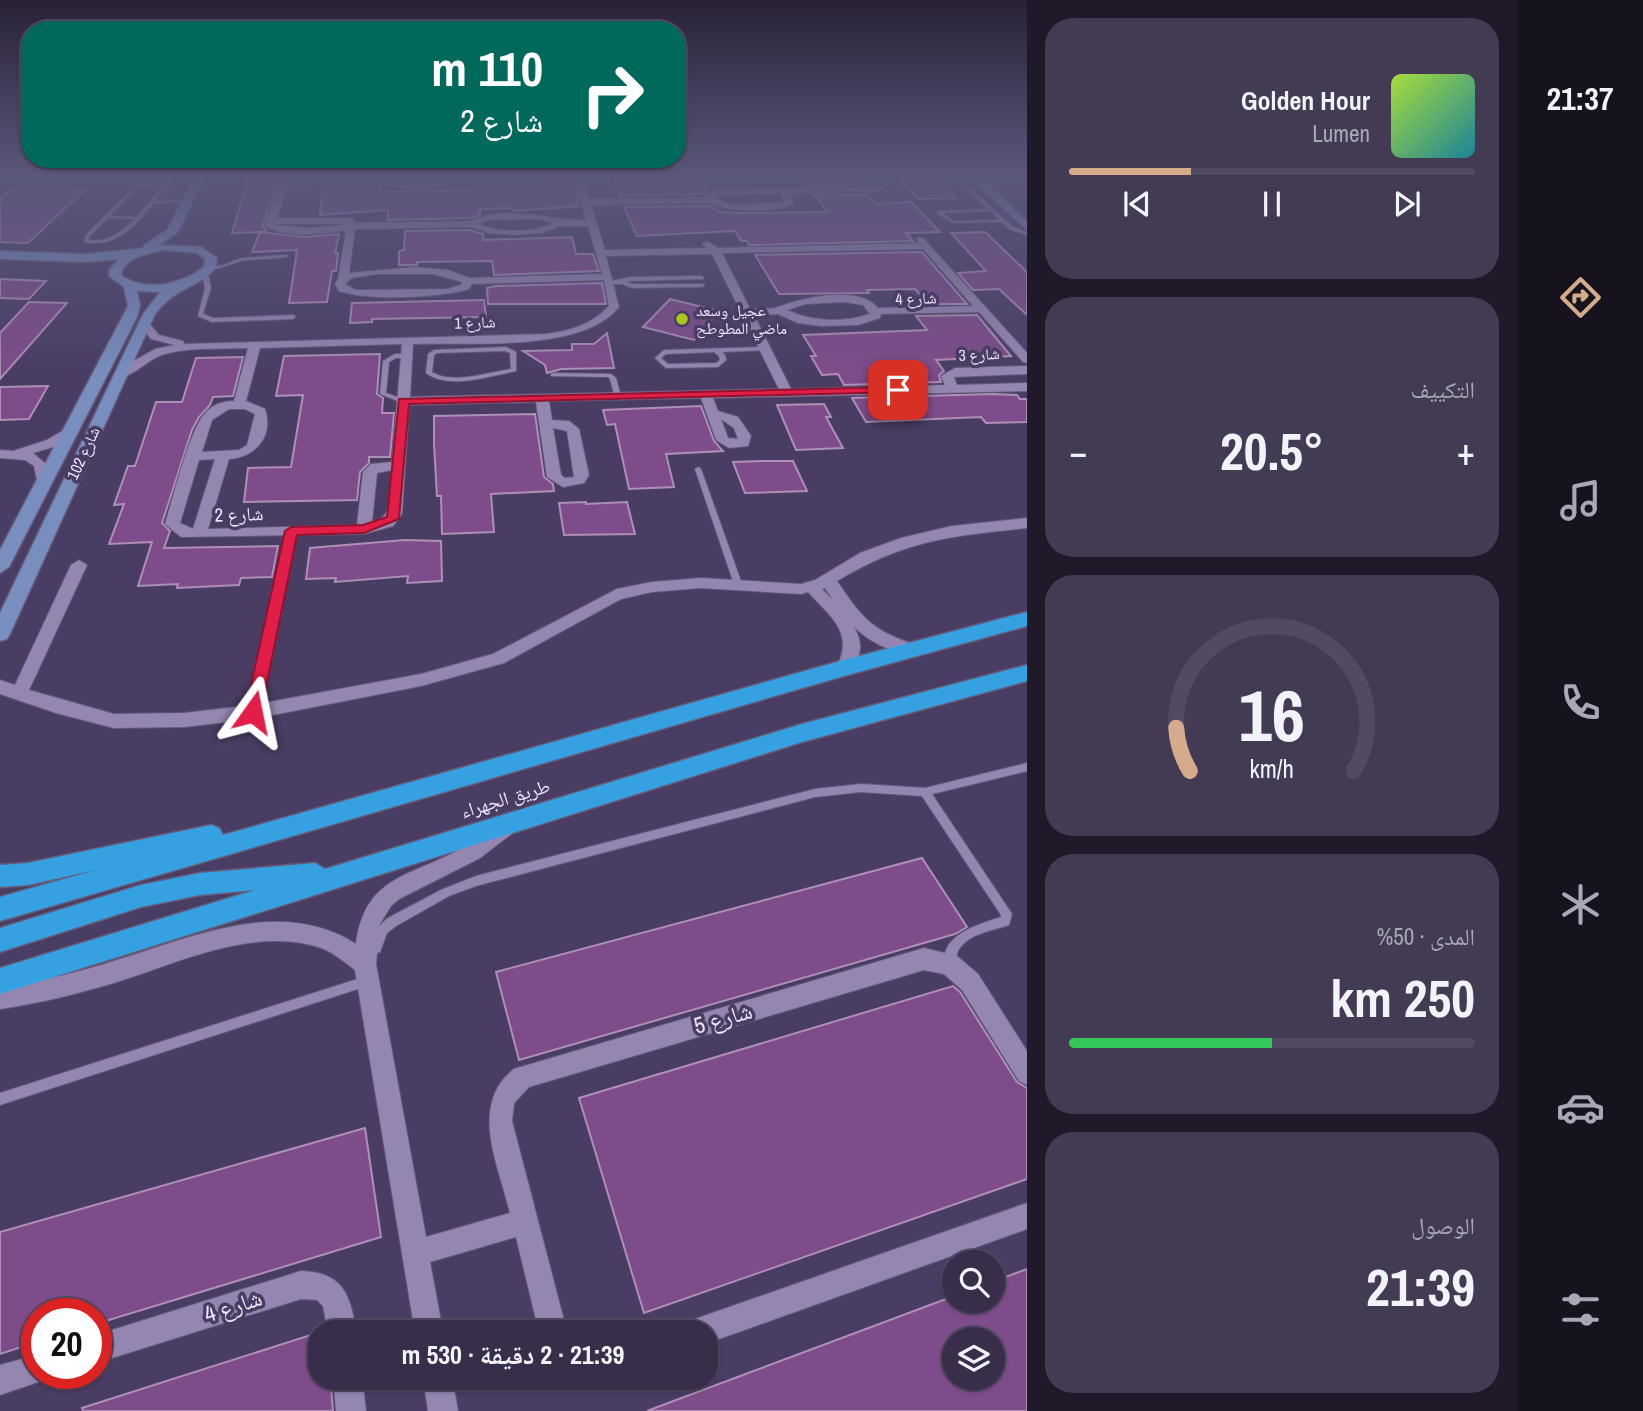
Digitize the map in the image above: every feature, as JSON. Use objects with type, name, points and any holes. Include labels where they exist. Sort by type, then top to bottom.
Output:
[{"type":"highway","name":"طريق الجهراء","points":[[0,909],[910,649],[1027,619]]},
{"type":"highway","name":"طريق الجهراء","points":[[0,981],[802,733],[1027,673]]},
{"type":"highway","points":[[960,691],[1027,681]]},
{"type":"highway","points":[[0,876],[41,872],[415,789]]},
{"type":"highway","points":[[0,940],[141,896],[188,887],[357,870]]},
{"type":"street","points":[[125,283],[115,270],[126,259],[153,244]]},
{"type":"street","points":[[0,263],[96,268],[125,283],[155,288],[183,284],[208,270],[211,258],[196,244]]},
{"type":"street","points":[[349,244],[344,278],[340,284],[343,289],[361,294],[454,291],[465,287],[468,281]]},
{"type":"street","name":"شارع 1","points":[[120,374],[159,351],[193,345],[407,348],[572,334],[593,326],[614,307],[598,244]]},
{"type":"street","name":"شارع 3","points":[[601,253],[928,246],[1027,360]]},
{"type":"street","points":[[0,255],[86,258],[138,253],[166,247],[201,250]]},
{"type":"street","points":[[716,251],[787,392]]},
{"type":"street","points":[[344,278],[358,274],[440,271],[459,274],[468,281],[609,280]]},
{"type":"street","name":"شارع 102","points":[[0,567],[130,317],[134,306],[125,283]]},
{"type":"street","name":"شارع 102","points":[[0,634],[144,324],[163,295],[183,284]]},
{"type":"street","name":"شارع 4","points":[[780,311],[785,305],[795,302],[947,297]]},
{"type":"street","name":"شارع 4","points":[[960,297],[972,297]]},
{"type":"street","name":"شارع 4","points":[[746,312],[780,311],[802,321],[821,323],[867,321],[876,316],[871,305],[859,300]]},
{"type":"street","name":"شارع 4","points":[[876,311],[982,309]]},
{"type":"street","name":"شارع 1","points":[[144,324],[155,337],[193,345]]},
{"type":"street","points":[[194,456],[223,455],[248,451],[253,447],[261,415],[258,408],[239,404],[255,344]]},
{"type":"street","name":"شارع 2","points":[[239,404],[219,407],[204,421],[172,524],[186,534],[364,529],[393,519],[407,348]]},
{"type":"street","name":"شارع 3","points":[[953,389],[947,376],[955,372],[1027,370]]},
{"type":"street","name":"شارع 3","points":[[403,401],[1027,387]]},
{"type":"street","points":[[706,394],[714,415]]},
{"type":"street","points":[[542,398],[546,424]]},
{"type":"street","points":[[7,455],[52,443],[74,428]]},
{"type":"street","points":[[7,455],[29,456],[40,465],[43,482]]},
{"type":"street","name":"شارع 2","points":[[199,534],[223,455]]},
{"type":"street","points":[[364,529],[370,472],[376,467],[398,466]]},
{"type":"street","points":[[0,687],[55,706],[114,721],[184,720],[253,712],[421,680],[498,659],[618,594],[701,583],[738,584],[777,590],[812,587],[865,557],[906,541],[952,531],[1027,523]]},
{"type":"street","points":[[19,694],[79,565]]},
{"type":"street","points":[[828,580],[866,631],[888,645],[910,649]]},
{"type":"street","points":[[812,587],[852,637],[854,650],[844,668]]},
{"type":"street","points":[[427,1320],[367,972],[370,918],[382,899],[473,852],[514,820]]},
{"type":"street","points":[[0,998],[95,977],[199,944],[256,934],[277,933],[322,939],[345,948],[367,972]]},
{"type":"street","name":"شارع 5","points":[[550,1320],[523,1222],[500,1121],[499,1107],[503,1095],[522,1077],[924,959],[949,964]]},
{"type":"street","points":[[949,964],[970,982],[1026,1070]]},
{"type":"street","points":[[718,1325],[1027,1216]]},
{"type":"street","points":[[415,1253],[523,1222]]},
{"type":"street","name":"شارع 4","points":[[112,1344],[300,1285],[317,1284],[327,1290],[338,1304],[340,1320]]},
{"type":"street","points":[[0,1380],[21,1373]]},
{"type":"street","points":[[349,1390],[351,1411]]},
{"type":"street","points":[[439,1390],[443,1411]]},
{"type":"lane","points":[[285,256],[241,259],[208,270],[208,288],[200,315],[203,318],[293,317]]},
{"type":"lane","points":[[609,280],[632,286],[702,281]]},
{"type":"lane","points":[[477,344],[512,350],[516,369],[482,377],[441,379],[430,375],[430,356],[433,352],[477,344]]},
{"type":"lane","points":[[403,401],[383,394],[386,361],[407,348]]},
{"type":"lane","points":[[715,350],[722,355],[723,360],[718,365],[666,366],[658,358],[664,352],[715,350],[765,349]]},
{"type":"lane","points":[[553,375],[609,375],[618,397]]},
{"type":"lane","points":[[698,469],[738,584]]},
{"type":"lane","points":[[253,712],[291,531]]},
{"type":"lane","points":[[0,1099],[367,972],[383,930],[392,922],[445,893],[507,871],[837,789],[925,792],[1027,767]]},
{"type":"lane","points":[[925,792],[1007,914],[1005,921],[961,937],[950,953],[949,964]]},
{"type":"building","points":[[255,244],[337,244],[336,271],[332,271],[327,302],[289,303],[297,250],[252,252]]},
{"type":"building","points":[[404,244],[574,244],[576,254],[593,254],[599,271],[494,275],[492,261],[417,262],[417,265],[399,265],[399,251],[404,250]]},
{"type":"building","points":[[961,244],[997,244],[1027,272],[1027,315],[999,289],[973,290],[958,273],[986,271]]},
{"type":"building","points":[[922,252],[967,304],[928,304],[915,289],[867,290],[869,293],[779,294],[755,255]]},
{"type":"building","points":[[0,279],[46,281],[29,299],[0,298]]},
{"type":"building","points":[[602,283],[606,304],[488,304],[487,288],[496,286]]},
{"type":"building","name":"عجيل وسعد ماضي المطوطح","points":[[670,299],[719,311],[694,340],[643,327]]},
{"type":"building","points":[[484,300],[486,317],[372,319],[372,322],[350,323],[352,303]]},
{"type":"building","points":[[29,302],[67,303],[0,379],[0,333]]},
{"type":"building","points":[[977,315],[1011,356],[936,360],[944,371],[939,375],[941,382],[844,385],[838,374],[822,375],[811,356],[816,356],[803,335],[927,330],[916,316]]},
{"type":"building","points":[[607,333],[614,368],[561,369],[547,373],[545,365],[523,351],[572,350],[572,344],[594,344]]},
{"type":"building","points":[[380,354],[377,394],[383,398],[382,413],[394,413],[390,457],[369,457],[369,463],[360,472],[357,500],[244,502],[248,468],[291,467],[303,395],[276,396],[284,356]]},
{"type":"building","points":[[243,357],[233,396],[213,397],[192,430],[162,523],[170,531],[164,548],[278,546],[272,577],[241,578],[239,585],[177,588],[178,584],[138,586],[152,542],[109,544],[124,504],[114,505],[128,466],[135,466],[156,402],[182,402],[196,358]]},
{"type":"building","points":[[48,386],[29,419],[0,420],[0,387]]},
{"type":"building","points":[[1017,395],[1020,399],[1027,399],[1027,422],[986,423],[981,417],[866,422],[852,398]]},
{"type":"building","points":[[824,404],[831,417],[826,417],[843,448],[796,450],[777,405]]},
{"type":"building","points":[[701,406],[714,441],[723,451],[666,454],[674,487],[629,489],[615,424],[607,425],[603,410]]},
{"type":"building","points":[[535,414],[544,477],[553,484],[554,491],[491,494],[494,532],[442,534],[441,496],[437,496],[434,416]]},
{"type":"building","points":[[793,461],[807,491],[745,493],[733,462]]},
{"type":"building","points":[[627,502],[635,534],[564,535],[559,503]]},
{"type":"building","points":[[405,540],[441,541],[442,581],[407,583],[408,576],[335,582],[336,578],[306,579],[310,548]]},
{"type":"building","points":[[922,858],[967,927],[955,934],[519,1060],[496,972]]},
{"type":"building","points":[[953,986],[960,992],[1017,1082],[1027,1088],[1027,1179],[644,1313],[579,1098]]},
{"type":"building","points":[[365,1128],[381,1237],[112,1319],[112,1298],[21,1298],[21,1347],[0,1354],[0,1232]]},
{"type":"building","points":[[1027,1269],[1027,1411],[647,1411],[703,1390],[718,1390],[718,1384],[942,1300],[942,1313],[1005,1313],[1005,1277]]},
{"type":"building","points":[[308,1336],[308,1390],[331,1390],[333,1411],[83,1411],[82,1408]]},
{"type":"place","name":"عجيل وسعد ماضي المطوطح","points":[[682,319]]},
{"type":"route","points":[[253,712],[291,531],[364,529],[381,526],[393,519],[403,401],[898,390]]}]
